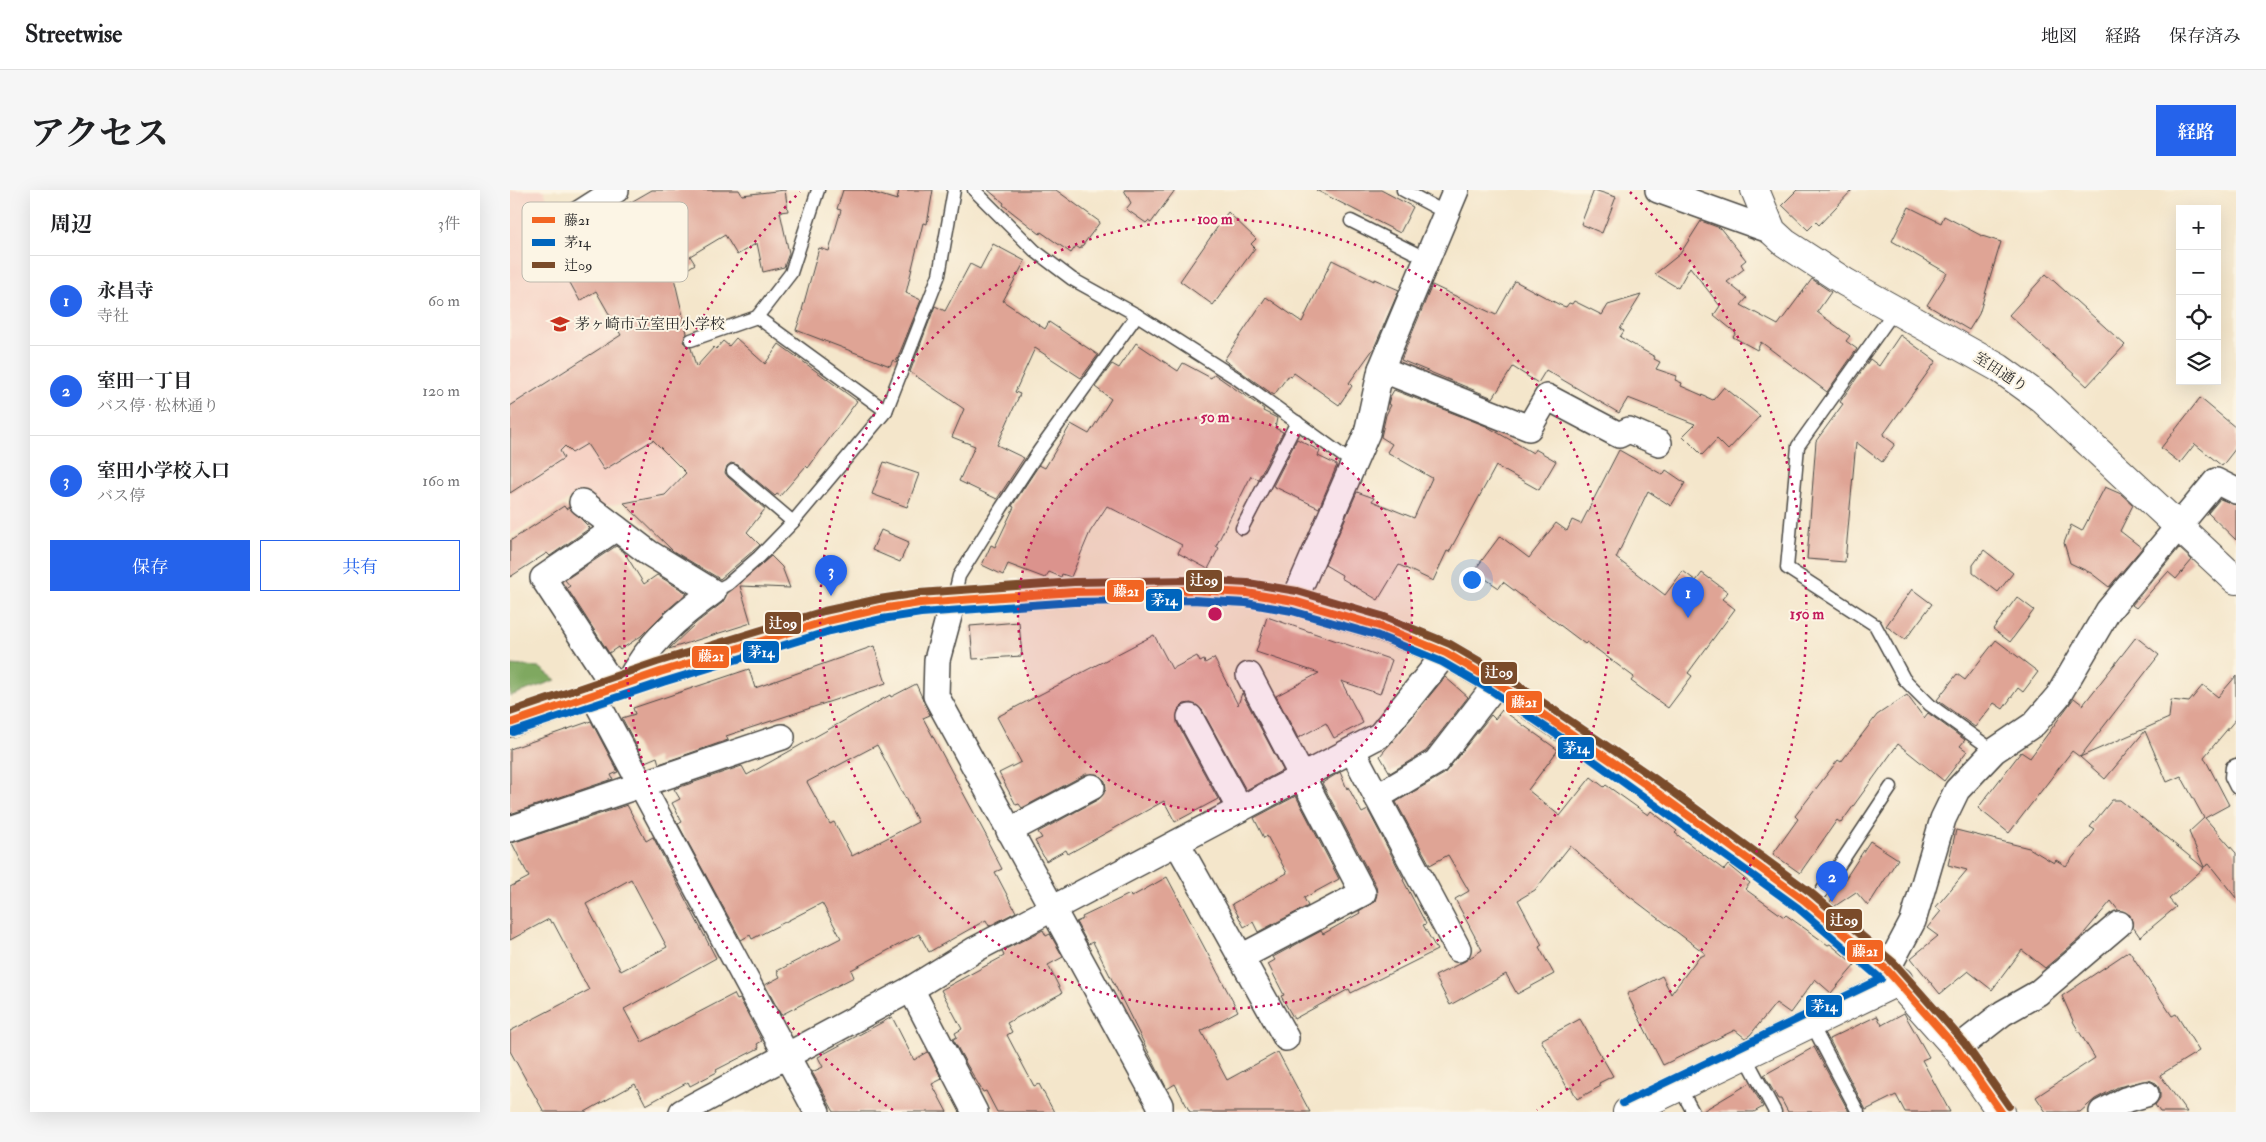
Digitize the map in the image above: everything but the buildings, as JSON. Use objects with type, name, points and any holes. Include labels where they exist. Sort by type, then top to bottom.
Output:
[{"type":"street","points":[[597,202],[616,190]]},
{"type":"street","points":[[1294,601],[1367,433],[1381,369],[1456,190]]},
{"type":"street","points":[[1658,190],[1772,231]]},
{"type":"street","name":"室田通り","points":[[1755,190],[1772,231],[1785,243],[1844,282],[1999,368],[2042,399],[2236,580]]},
{"type":"street","points":[[1381,369],[1529,428],[1547,397],[1619,436],[1629,430],[1659,443]]},
{"type":"street","points":[[1626,1112],[1811,1023],[1893,975],[1913,921],[1943,819],[1957,790],[1994,752],[2034,724],[2058,696],[2108,611],[2178,524],[2216,481],[2236,491]]},
{"type":"street","points":[[582,502],[649,553],[713,592],[690,608],[655,641],[612,689]]},
{"type":"street","points":[[616,528],[543,578],[612,689],[642,784],[817,1112]]},
{"type":"street","points":[[510,723],[827,621],[880,609],[953,601],[1074,592],[1192,590],[1247,593],[1294,601],[1379,626],[1446,653],[1497,683],[1575,734],[1812,906],[1893,975],[1957,1049],[2001,1112]]},
{"type":"street","points":[[953,601],[937,660],[936,696],[1160,1105],[1160,1112]]},
{"type":"street","points":[[682,1112],[911,989],[976,949],[1380,735],[1446,653]]},
{"type":"street","points":[[1241,957],[1363,893],[1249,676]]},
{"type":"street","points":[[1377,797],[1436,762],[1497,683]]},
{"type":"street","points":[[1190,717],[1240,809]]},
{"type":"street","points":[[510,830],[782,737]]},
{"type":"street","points":[[1352,750],[1458,949]]},
{"type":"street","points":[[1009,831],[1092,787]]},
{"type":"street","points":[[1177,843],[1286,1038]]},
{"type":"street","points":[[1957,1049],[2003,1013],[2038,993],[2119,924]]},
{"type":"street","points":[[911,989],[975,1112]]},
{"type":"street","points":[[2102,1112],[2125,1100],[2146,1094]]},
{"type":"lane","points":[[691,340],[757,317],[790,273],[818,190]]},
{"type":"lane","points":[[713,592],[728,584],[760,557],[793,522],[886,411],[939,275],[954,190]]},
{"type":"lane","points":[[974,190],[1035,251],[1072,280],[1137,315],[1236,378],[1354,464]]},
{"type":"lane","points":[[1403,190],[1446,213]]},
{"type":"lane","points":[[1351,221],[1427,259]]},
{"type":"lane","points":[[1895,310],[1798,446],[1787,568],[1875,625],[1904,679],[1930,705],[1994,752]]},
{"type":"lane","points":[[953,601],[960,576],[1002,507],[1039,451],[1137,315]]},
{"type":"lane","points":[[757,317],[886,411]]},
{"type":"lane","points":[[1242,528],[1297,422]]},
{"type":"lane","points":[[733,471],[793,522]]},
{"type":"lane","points":[[2236,765],[2232,767],[2231,777],[2236,787]]},
{"type":"lane","points":[[1812,906],[1891,787]]},
{"type":"lane","points":[[1811,1023],[1858,1112]]},
{"type":"lane","points":[[1744,1054],[1775,1112]]},
{"type":"lane","points":[[1679,1086],[1693,1112]]},
{"type":"shaded area","name":"茅ヶ崎市立室田小学校","points":[[510,190],[544,190],[548,202],[522,202],[522,282],[584,282],[659,408],[681,491],[602,507],[575,496],[510,535]]},
{"type":"green space","points":[[510,665],[539,667],[556,680],[510,696]]},
{"type":"transit line","name":"辻09","points":[[510,712],[657,662],[824,611],[879,599],[919,593],[1074,582],[1193,580],[1248,583],[1297,591],[1382,616],[1450,644],[1503,675],[1654,778],[1810,892],[1893,962],[1964,1042],[2009,1106]]},
{"type":"transit line","name":"藤21","points":[[510,723],[660,672],[827,621],[880,609],[920,603],[1074,592],[1192,590],[1247,593],[1294,601],[1379,626],[1446,653],[1497,683],[1648,786],[1804,900],[1887,970],[1957,1049],[2001,1112]]},
{"type":"transit line","name":"茅14","points":[[513,732],[663,682],[830,631],[882,619],[921,613],[1074,602],[1192,600],[1246,603],[1292,611],[1376,635],[1442,662],[1492,691],[1569,743],[1798,908],[1881,979],[1623,1103]]},
{"type":"place","name":"茅ヶ崎市立室田小学校","points":[[560,324]]},
{"type":"place","name":"室田小学校入口","points":[[831,596]]},
{"type":"place","name":"永昌寺","points":[[1688,618]]},
{"type":"place","name":"室田一丁目","points":[[1832,902]]}]
